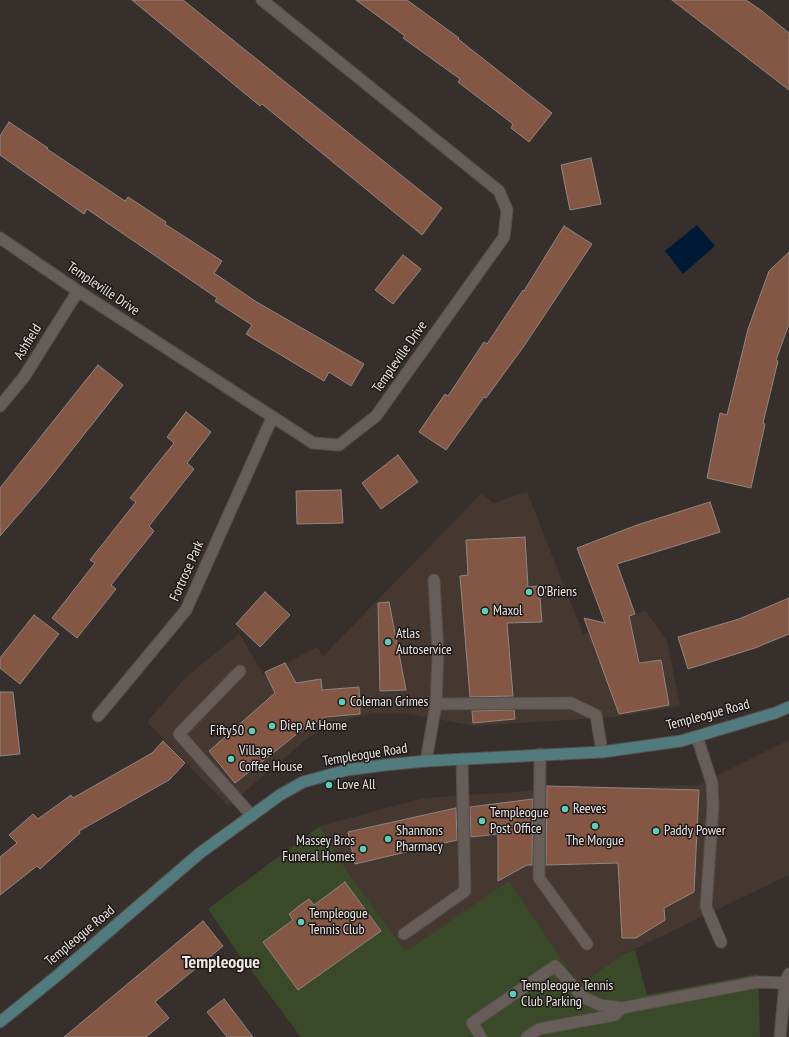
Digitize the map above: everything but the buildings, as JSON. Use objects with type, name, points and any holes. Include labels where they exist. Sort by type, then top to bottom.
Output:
[{"type":"main road","name":"Templeogue Road","points":[[0,1022],[64,970],[200,853],[280,794],[312,780],[347,770],[426,761],[602,752],[697,737],[789,707]]},
{"type":"street","name":"Templeville Drive","points":[[0,238],[78,291],[272,418],[313,443],[339,445],[376,416],[504,237],[507,210],[498,191],[262,0]]},
{"type":"street","name":"Ashfield","points":[[0,406],[24,378],[78,291]]},
{"type":"street","name":"Fortrose Park","points":[[98,716],[186,610],[272,418]]},
{"type":"street","points":[[426,761],[436,704],[438,653],[434,580]]},
{"type":"street","points":[[240,671],[179,734],[252,816]]},
{"type":"street","points":[[436,704],[571,702],[596,716],[602,752]]},
{"type":"street","points":[[697,737],[712,783],[706,907],[721,942]]},
{"type":"street","points":[[540,754],[539,878],[587,944]]},
{"type":"street","points":[[404,934],[466,891],[462,759]]},
{"type":"street","points":[[482,1037],[472,1023],[555,966],[583,997],[600,1004],[622,1008],[757,982],[787,979],[780,1037]]},
{"type":"street","points":[[527,1037],[539,1029],[615,1015],[622,1008]]},
{"type":"shaded area","points":[[527,492],[583,634],[646,611],[667,641],[680,706],[615,717],[475,726],[410,714],[368,714],[326,726],[304,741],[228,806],[147,722],[185,678],[239,634],[264,675],[317,647],[323,656],[481,494],[494,503]]},
{"type":"shaded area","points":[[789,740],[789,875],[624,954],[579,985],[509,882],[409,949],[403,948],[346,870],[320,826],[424,798],[558,789],[698,785]]},
{"type":"green space","name":"Templeogue Tennis Club","points":[[320,826],[346,870],[403,948],[409,949],[509,881],[579,985],[624,954],[635,950],[647,995],[758,974],[760,1037],[301,1037],[235,949],[208,909]]},
{"type":"water","points":[[697,225],[715,246],[683,274],[665,251]]},
{"type":"place","name":"O'Briens","points":[[529,592]]},
{"type":"place","name":"Maxol","points":[[485,611]]},
{"type":"place","name":"Atlas Autoservice","points":[[388,642]]},
{"type":"place","name":"Coleman Grimes","points":[[342,702]]},
{"type":"place","name":"Diep At Home","points":[[272,726]]},
{"type":"place","name":"Fifty50","points":[[252,731]]},
{"type":"place","name":"Village Coffee House","points":[[231,759]]},
{"type":"place","name":"Love All","points":[[329,785]]},
{"type":"place","name":"Reeves","points":[[565,809]]},
{"type":"place","name":"Templeogue Post Office","points":[[482,821]]},
{"type":"place","name":"The Morgue","points":[[595,826]]},
{"type":"place","name":"Paddy Power","points":[[656,831]]},
{"type":"place","name":"Shannons Pharmacy","points":[[388,839]]},
{"type":"place","name":"Massey Bros Funeral Homes","points":[[363,849]]},
{"type":"place","name":"Templeogue Tennis Club","points":[[301,922]]},
{"type":"place","name":"Templeogue Tennis Club Parking","points":[[513,994]]},
{"type":"district","name":"Templeogue","points":[[221,963]]}]
